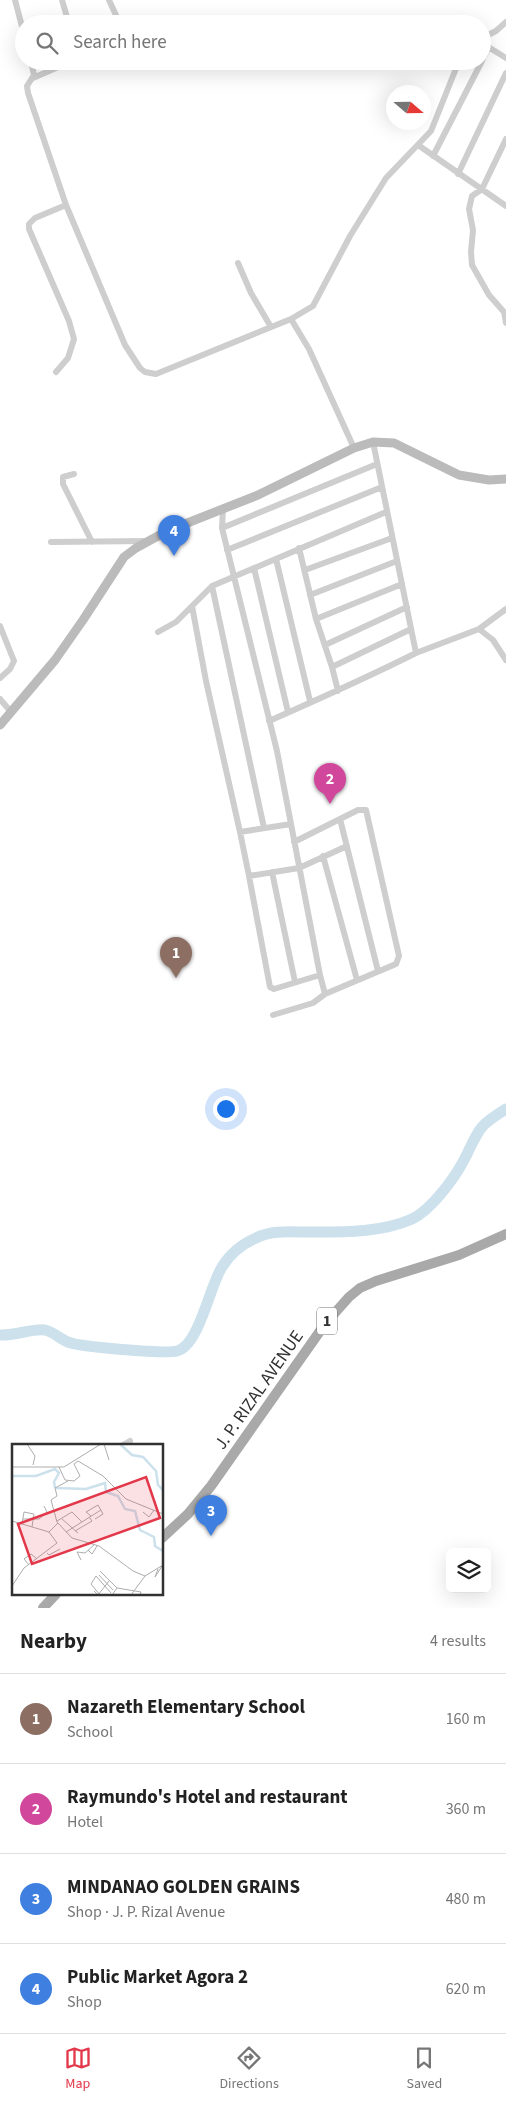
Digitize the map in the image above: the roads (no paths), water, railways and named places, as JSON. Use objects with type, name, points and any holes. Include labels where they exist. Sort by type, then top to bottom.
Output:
[{"type":"main road","points":[[0,725],[55,660],[124,557],[148,541],[168,531],[284,483],[354,448],[374,442],[394,443],[459,475],[489,480],[506,479]]},
{"type":"main road","name":"J. P. RIZAL AVENUE","points":[[164,1536],[188,1514],[211,1486],[325,1324],[348,1297],[360,1288],[376,1281],[451,1258],[506,1234]]},
{"type":"main road","points":[[43,1608],[54,1596]]},
{"type":"street","points":[[15,0],[19,15]]},
{"type":"street","points":[[62,0],[66,15]]},
{"type":"street","points":[[109,0],[116,15]]},
{"type":"street","points":[[491,34],[506,22]]},
{"type":"street","points":[[491,48],[506,58]]},
{"type":"street","points":[[32,70],[33,78]]},
{"type":"street","points":[[51,70],[33,78],[27,86],[66,205],[125,345],[135,362],[146,372],[156,374],[291,319],[313,306],[350,236],[386,178],[431,131],[455,70]]},
{"type":"street","points":[[434,156],[477,70]]},
{"type":"street","points":[[458,174],[506,72]]},
{"type":"street","points":[[506,139],[482,189],[475,192],[469,209],[473,230],[472,265],[489,295],[504,312],[506,323]]},
{"type":"street","points":[[418,144],[458,174],[505,203]]},
{"type":"street","points":[[56,372],[68,358],[74,339],[69,321],[29,230],[29,224],[35,218],[66,205]]},
{"type":"street","points":[[238,263],[251,293],[271,327]]},
{"type":"street","points":[[291,319],[309,349],[354,448]]},
{"type":"street","points":[[374,442],[386,512],[416,653]]},
{"type":"street","points":[[222,528],[377,464]]},
{"type":"street","points":[[74,474],[63,477],[63,484],[92,542]]},
{"type":"street","points":[[227,550],[382,487]]},
{"type":"street","points":[[223,509],[222,528],[236,576],[277,751],[325,994]]},
{"type":"street","points":[[158,632],[176,622],[212,586],[386,512]]},
{"type":"street","points":[[305,570],[392,538]]},
{"type":"street","points":[[51,542],[148,541]]},
{"type":"street","points":[[299,548],[316,619],[332,666],[338,691]]},
{"type":"street","points":[[276,558],[310,701]]},
{"type":"street","points":[[310,595],[397,561]]},
{"type":"street","points":[[254,568],[288,712]]},
{"type":"street","points":[[316,619],[402,584]]},
{"type":"street","points":[[212,586],[264,828]]},
{"type":"street","points":[[192,606],[206,681],[240,832],[270,987],[274,989],[320,975]]},
{"type":"street","points":[[325,645],[406,607]]},
{"type":"street","points":[[269,721],[310,701],[338,691],[416,653],[479,629],[506,609]]},
{"type":"street","points":[[0,626],[14,661],[10,669],[0,678]]},
{"type":"street","points":[[479,629],[493,640],[506,660]]},
{"type":"street","points":[[332,666],[412,630]]},
{"type":"street","points":[[0,699],[12,712]]},
{"type":"street","points":[[273,1015],[313,1003],[325,994],[396,964],[399,956],[368,813],[361,809],[294,842]]},
{"type":"street","points":[[340,818],[378,972]]},
{"type":"street","points":[[240,832],[291,824]]},
{"type":"street","points":[[249,876],[299,868],[347,846]]},
{"type":"street","points":[[323,856],[357,980]]},
{"type":"street","points":[[272,872],[295,982]]},
{"type":"street","points":[[125,1444],[130,1441]]},
{"type":"waterway","points":[[0,1335],[45,1330],[65,1341],[75,1344],[140,1351],[177,1351],[185,1347],[192,1338],[222,1267],[241,1246],[262,1235],[288,1232],[361,1231],[400,1224],[412,1219],[427,1209],[448,1185],[460,1168],[482,1127],[506,1109]]},
{"type":"place","name":"Public Market Agora 2","points":[[174,556]]},
{"type":"place","name":"Raymundo's Hotel and restaurant","points":[[330,804]]},
{"type":"place","name":"Nazareth Elementary School","points":[[176,978]]},
{"type":"place","name":"MINDANAO GOLDEN GRAINS","points":[[211,1536]]}]
